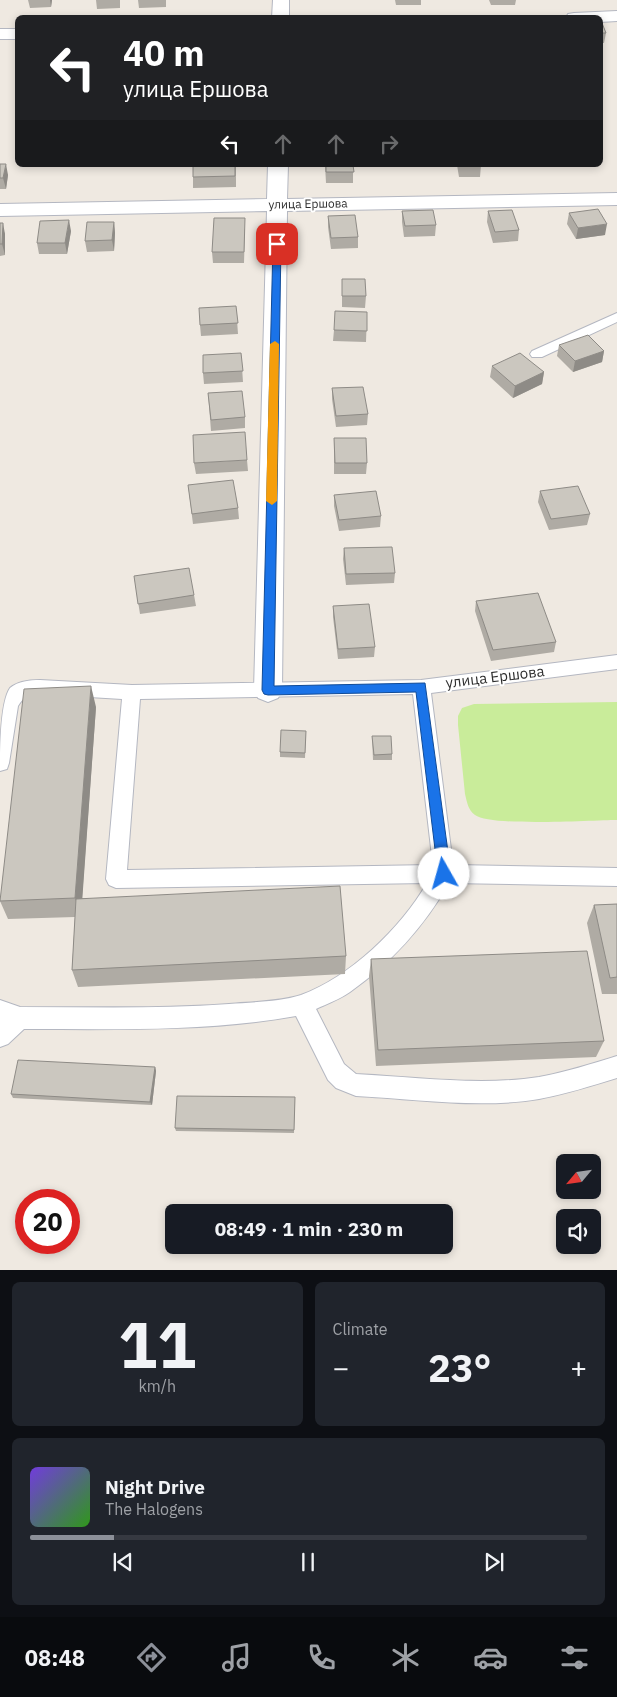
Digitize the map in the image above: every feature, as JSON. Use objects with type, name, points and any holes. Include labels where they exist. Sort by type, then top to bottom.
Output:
[{"type":"street","points":[[280,15],[281,0]]},
{"type":"street","points":[[603,17],[617,16]]},
{"type":"street","points":[[0,34],[15,34]]},
{"type":"street","points":[[268,690],[278,167]]},
{"type":"street","name":"улица Ершова","points":[[0,210],[617,198]]},
{"type":"lane","points":[[537,354],[617,317]]},
{"type":"lane","name":"улица Ершова","points":[[0,763],[9,706],[16,692],[26,688],[40,687],[132,692],[421,687],[617,662]]},
{"type":"lane","points":[[0,1010],[20,1018],[182,1018],[261,1012],[302,1006],[341,986],[389,948],[426,906],[444,874],[421,687]]},
{"type":"lane","points":[[132,692],[116,879],[444,874],[617,877]]},
{"type":"lane","points":[[302,1006],[336,1072],[344,1080],[356,1085],[486,1092],[538,1088],[576,1080],[617,1067]]},
{"type":"lane","points":[[0,1036],[20,1018]]},
{"type":"green space","points":[[617,702],[617,820],[500,821],[485,819],[471,811],[465,794],[458,725],[458,716],[462,708],[474,704]]},
{"type":"building","points":[[0,164],[6,164],[3,178],[0,178]]},
{"type":"building","points":[[193,167],[235,167],[235,176],[193,177]]},
{"type":"building","points":[[326,167],[353,167],[354,172],[326,172]]},
{"type":"building","points":[[598,209],[607,224],[578,228],[569,213]]},
{"type":"building","points":[[433,210],[436,225],[405,226],[402,211]]},
{"type":"building","points":[[512,210],[519,230],[495,232],[488,211]]},
{"type":"building","points":[[355,215],[358,237],[331,238],[328,216]]},
{"type":"building","points":[[214,218],[245,218],[244,252],[212,252]]},
{"type":"building","points":[[69,220],[65,243],[37,243],[40,221]]},
{"type":"building","points":[[87,222],[114,222],[112,240],[85,241]]},
{"type":"building","points":[[0,223],[3,223],[2,244],[0,244]]},
{"type":"building","points":[[342,279],[365,279],[366,296],[342,296]]},
{"type":"building","points":[[236,306],[238,323],[200,325],[199,308]]},
{"type":"building","points":[[335,311],[367,312],[367,331],[334,330]]},
{"type":"building","points":[[588,335],[604,351],[575,361],[559,345]]},
{"type":"building","points":[[241,353],[243,371],[203,373],[203,355]]},
{"type":"building","points":[[520,353],[544,372],[515,386],[492,366]]},
{"type":"building","points":[[363,387],[368,414],[336,416],[332,388]]},
{"type":"building","points":[[242,391],[245,417],[211,420],[208,393]]},
{"type":"building","points":[[245,432],[247,460],[194,463],[193,435]]},
{"type":"building","points":[[334,438],[366,438],[367,463],[335,463]]},
{"type":"building","points":[[233,480],[238,508],[192,514],[188,485]]},
{"type":"building","points":[[578,486],[590,514],[551,519],[540,491]]},
{"type":"building","points":[[376,491],[381,516],[339,520],[334,495]]},
{"type":"building","points":[[392,547],[395,573],[346,574],[344,548]]},
{"type":"building","points":[[189,568],[194,595],[138,604],[134,576]]},
{"type":"building","points":[[538,593],[556,642],[493,650],[476,601]]},
{"type":"building","points":[[369,604],[375,647],[338,649],[333,606]]},
{"type":"building","points":[[91,686],[75,898],[0,901],[24,689]]},
{"type":"building","points":[[281,730],[306,731],[305,753],[280,752]]},
{"type":"building","points":[[372,736],[391,736],[392,754],[374,755]]},
{"type":"building","points":[[340,886],[346,956],[72,970],[76,899]]},
{"type":"building","points":[[617,904],[617,977],[610,978],[594,905]]},
{"type":"building","points":[[587,951],[604,1041],[378,1050],[371,959]]},
{"type":"building","points":[[18,1060],[155,1067],[150,1102],[11,1094]]},
{"type":"building","points":[[177,1096],[295,1097],[294,1130],[175,1128]]},
{"type":"slow traffic","points":[[272,501],[275,344]]},
{"type":"route","points":[[277,244],[268,690],[421,687],[444,874]]}]
